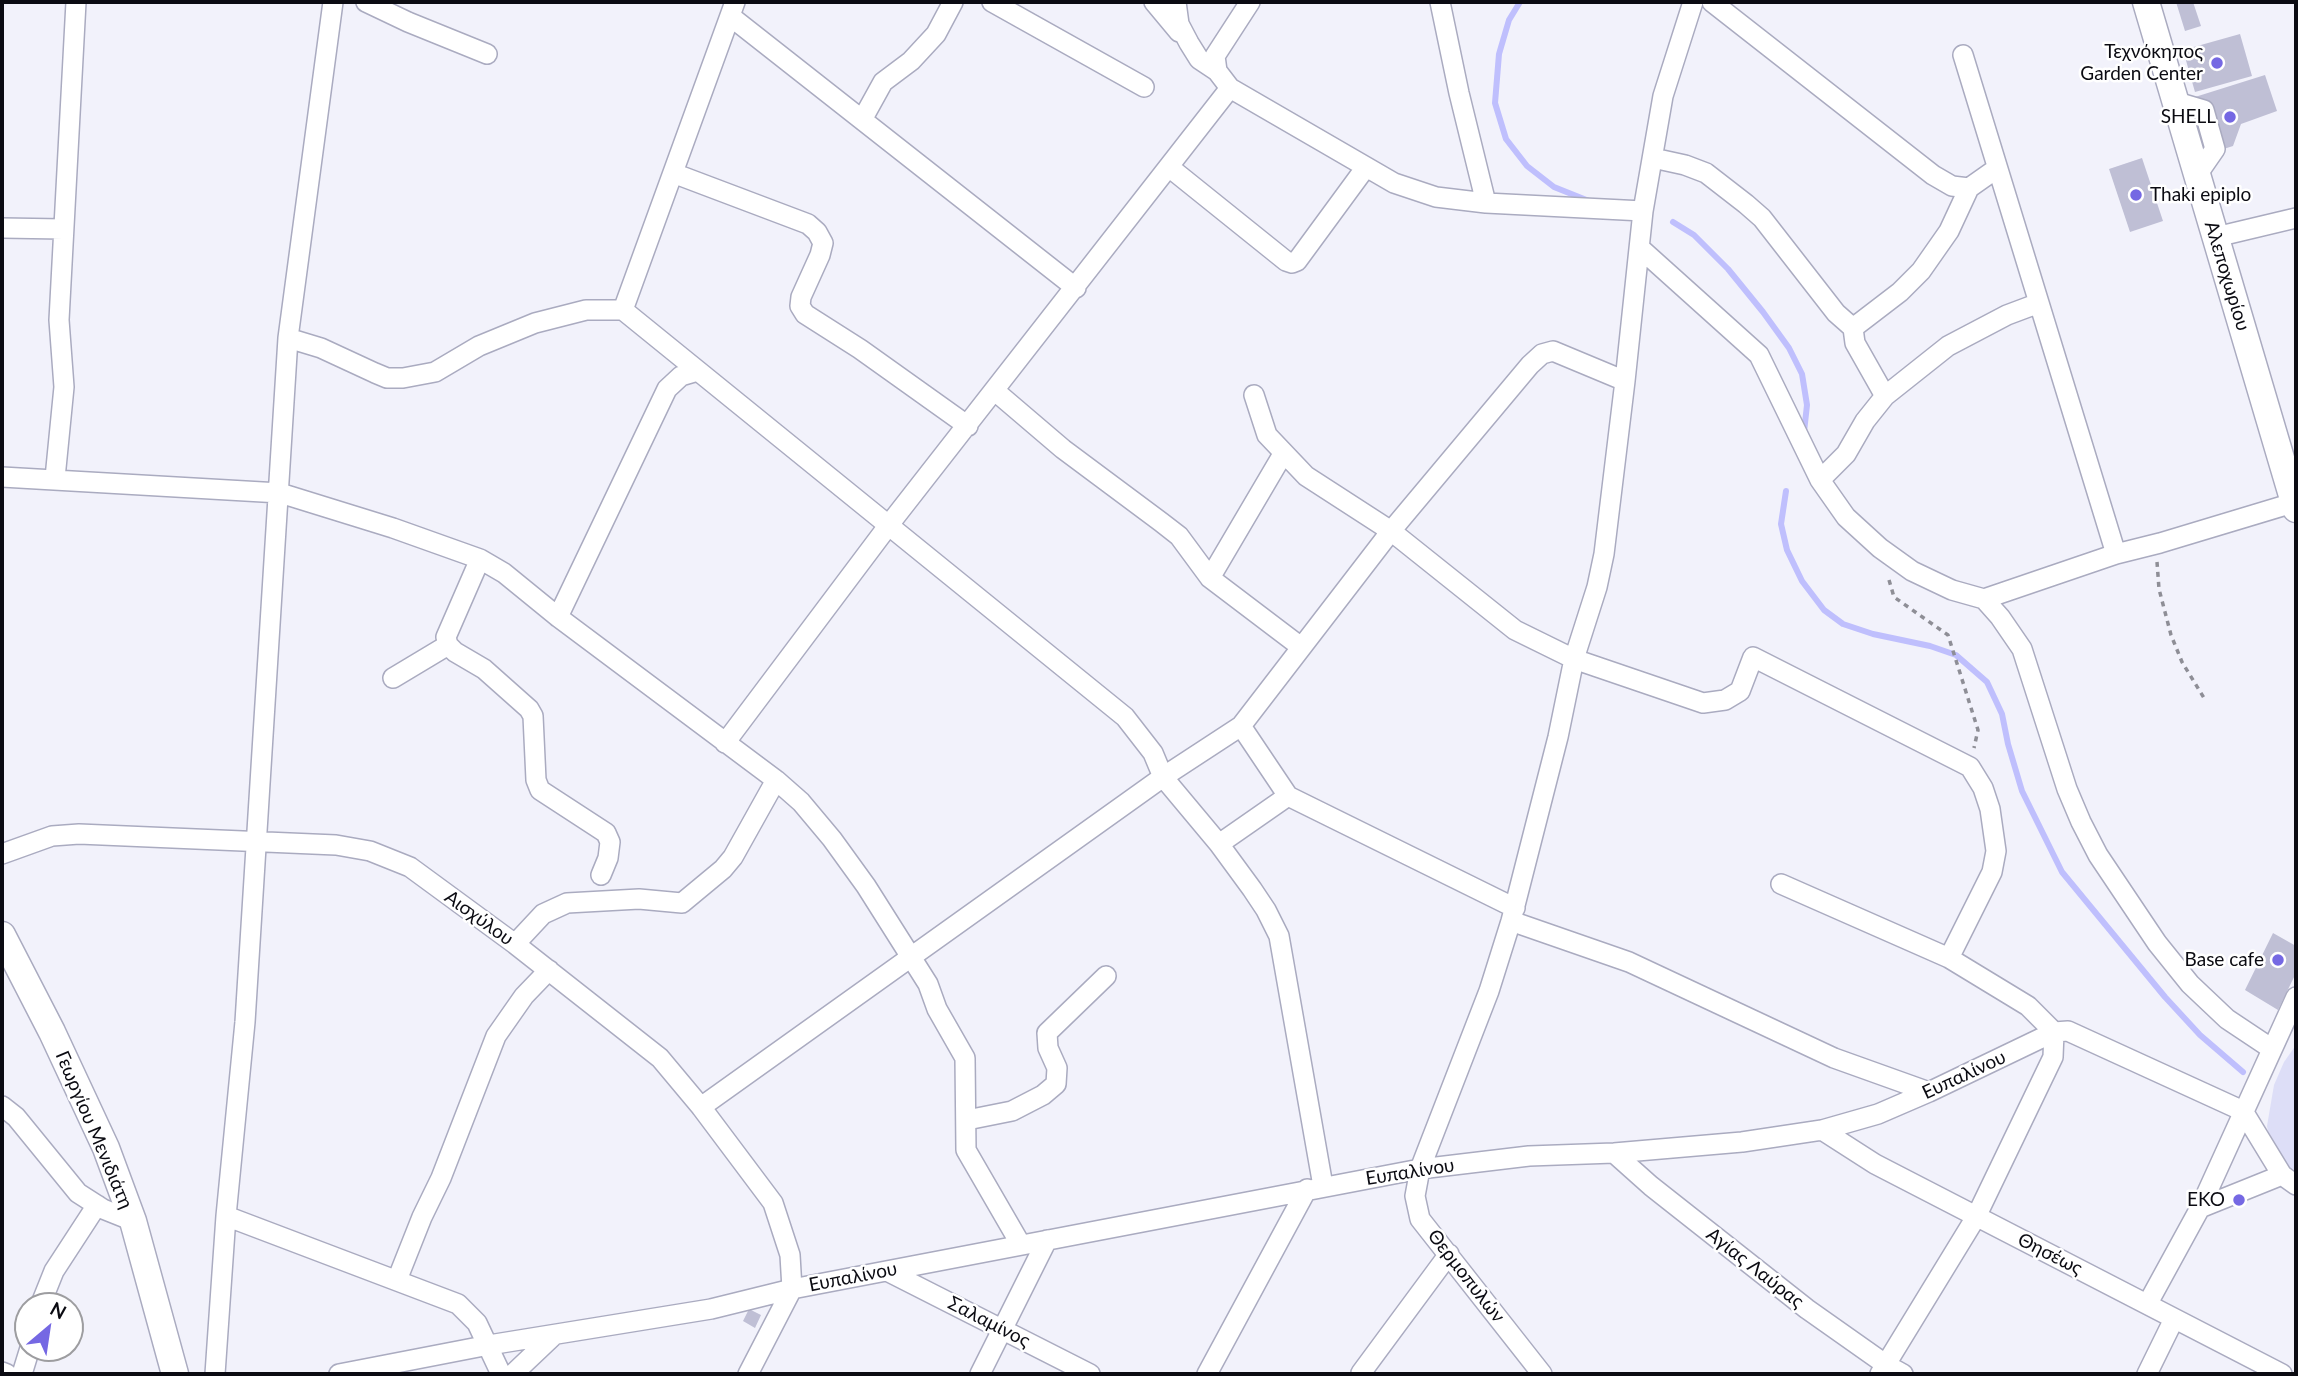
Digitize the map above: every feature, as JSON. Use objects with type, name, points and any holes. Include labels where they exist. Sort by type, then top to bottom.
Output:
[{"type":"main road","name":"Αλεποχωρίου","points":[[2146,2],[2296,505]]},
{"type":"main road","name":"Γεωργίου Μενιδιάτη","points":[[2,935],[88,1106],[106,1148],[133,1221],[175,1374]]},
{"type":"street","points":[[55,478],[64,387],[59,320],[76,2]]},
{"type":"street","points":[[215,1374],[226,1216],[245,1022],[288,338],[333,2]]},
{"type":"street","points":[[366,2],[487,54]]},
{"type":"street","points":[[862,120],[883,82],[911,61],[936,34],[953,2]]},
{"type":"street","points":[[992,2],[1144,87]]},
{"type":"street","points":[[1154,2],[1189,43]]},
{"type":"street","points":[[1176,2],[1180,24],[1199,59],[1217,71],[1230,88],[1394,183],[1436,197],[1486,203],[1643,211]]},
{"type":"street","points":[[1217,71],[1215,56],[1250,2]]},
{"type":"street","points":[[1440,2],[1486,203]]},
{"type":"street","name":"Θερμοπυλών","points":[[1542,1374],[1420,1219],[1415,1196],[1420,1169],[1489,991],[1513,915],[1558,737],[1574,659],[1597,587],[1604,554],[1641,249],[1643,211],[1663,96],[1692,2]]},
{"type":"street","points":[[1713,2],[1933,175],[1952,186],[1969,188]]},
{"type":"street","points":[[623,310],[733,9],[862,120],[1076,288]]},
{"type":"street","points":[[1963,55],[2116,554]]},
{"type":"street","points":[[725,743],[888,526],[1230,88]]},
{"type":"street","points":[[1653,158],[1685,164],[1706,173],[1762,218],[1836,313],[1853,328],[1854,344],[1885,396]]},
{"type":"street","points":[[1169,167],[1286,261],[1293,263],[1366,167]]},
{"type":"street","points":[[1853,328],[1900,292],[1921,271],[1949,231],[1969,188],[1996,169]]},
{"type":"street","points":[[673,173],[808,224],[817,232],[823,243],[801,297],[800,306],[805,314],[860,349],[968,426]]},
{"type":"street","points":[[2216,237],[2296,218]]},
{"type":"street","points":[[2,228],[62,229]]},
{"type":"street","points":[[1641,249],[1759,355],[1820,480],[1846,517],[1880,548],[1922,576],[1952,590],[1984,599],[2116,554],[2296,505]]},
{"type":"street","points":[[1820,480],[1846,454],[1865,421],[1885,396],[1948,346],[2007,315],[2039,303]]},
{"type":"street","points":[[288,338],[321,348],[387,378],[403,378],[435,372],[479,346],[535,323],[586,310],[623,310],[1125,717],[1153,753],[1163,777],[1219,844],[1266,910],[1279,936],[1315,1188],[1207,1374]]},
{"type":"street","points":[[701,1107],[1163,777],[1241,726],[1391,531],[1542,354],[1553,351],[1625,381]]},
{"type":"street","points":[[558,617],[667,389],[681,376],[698,371]]},
{"type":"street","points":[[995,391],[1063,449],[1139,503],[1178,536],[1210,578],[1301,647]]},
{"type":"street","points":[[1254,395],[1267,435],[1306,477],[1391,531],[1515,630],[1574,659],[1703,703],[1725,700],[1740,691],[1753,657],[1970,767],[1983,788],[1990,809],[1996,851],[1992,872],[1949,958]]},
{"type":"street","points":[[1210,578],[1283,454]]},
{"type":"street","points":[[2,477],[280,493],[393,528],[480,559],[504,573],[558,617],[776,780],[801,802],[832,839],[866,886],[928,984],[937,1009],[965,1058],[966,1150],[1021,1245]]},
{"type":"street","points":[[480,559],[446,637],[448,645],[454,652],[484,668],[529,709],[533,716],[536,780],[540,790],[606,834],[610,842],[608,858],[601,875]]},
{"type":"street","points":[[1984,599],[2022,649],[2067,789],[2098,855],[2157,943],[2190,984],[2269,1056]]},
{"type":"street","points":[[393,678],[448,645]]},
{"type":"street","points":[[1241,726],[1288,796],[1513,915],[1629,961],[1834,1058],[1929,1092]]},
{"type":"street","points":[[515,944],[544,914],[568,903],[623,899],[682,903],[723,869],[733,857],[776,780]]},
{"type":"street","points":[[1219,844],[1288,796]]},
{"type":"street","name":"Αισχύλου","points":[[2,855],[52,836],[79,834],[336,845],[370,851],[410,867],[515,944],[660,1058],[701,1107],[773,1203],[790,1255],[792,1289]]},
{"type":"street","points":[[1781,884],[1949,958],[2028,1006],[2054,1032],[2053,1057],[1976,1217],[1882,1369]]},
{"type":"street","points":[[397,1280],[441,1178],[496,1035],[524,996],[549,970]]},
{"type":"street","points":[[967,1120],[1012,1111],[1043,1095],[1056,1084],[1057,1068],[1048,1048],[1047,1033],[1106,976]]},
{"type":"street","points":[[2148,1303],[2200,1208],[2269,1056],[2292,1014],[2296,997]]},
{"type":"street","points":[[2054,1032],[2068,1031],[2243,1111],[2289,1180],[2200,1208]]},
{"type":"street","name":"Ευπαλίνου","points":[[339,1374],[489,1345],[711,1309],[792,1289],[1420,1169],[1529,1156],[1614,1153],[1742,1142],[1822,1130],[1878,1114],[2054,1032]]},
{"type":"street","points":[[2,1106],[16,1117],[78,1193],[133,1221]]},
{"type":"street","name":"Θησέως","points":[[1822,1130],[1875,1164],[2282,1374]]},
{"type":"street","name":"Αγίας Λαύρας","points":[[1614,1153],[1651,1186],[1882,1369],[1903,1374]]},
{"type":"street","points":[[46,1292],[54,1271],[97,1205]]},
{"type":"street","points":[[226,1216],[458,1304],[477,1323],[501,1374]]},
{"type":"street","points":[[980,1374],[1047,1240]]},
{"type":"street","points":[[1360,1373],[1449,1254]]},
{"type":"street","name":"Σαλαμίνος","points":[[887,1271],[1090,1374]]},
{"type":"street","points":[[748,1374],[792,1289]]},
{"type":"street","points":[[2147,1374],[2174,1319]]},
{"type":"street","points":[[513,1374],[553,1336]]},
{"type":"street","points":[[2,1373],[7,1374]]},
{"type":"path","points":[[2160,543],[2157,568],[2163,611],[2182,662],[2204,698]]},
{"type":"path","points":[[1880,548],[1894,597],[1948,635],[1978,730],[1970,767]]},
{"type":"shaded area","points":[[2296,1045],[2296,1170],[2286,1167],[2271,1146],[2267,1126],[2274,1085],[2284,1062]]},
{"type":"building","points":[[2176,2],[2193,2],[2201,26],[2185,31]]},
{"type":"building","name":"Τεχνόκηπος Garden Center","points":[[2240,34],[2252,76],[2195,92],[2183,50]]},
{"type":"building","name":"SHELL","points":[[2265,75],[2277,111],[2241,124],[2233,146],[2211,153],[2195,97]]},
{"type":"building","name":"Thaki epiplo","points":[[2142,158],[2163,221],[2130,232],[2109,169]]},
{"type":"building","name":"Base cafe","points":[[2273,933],[2296,946],[2296,973],[2278,1010],[2245,990]]},
{"type":"building","points":[[749,1309],[761,1315],[755,1328],[743,1321]]},
{"type":"waterway","points":[[1520,2],[1509,20],[1499,54],[1495,103],[1506,139],[1527,166],[1554,187],[1589,201]]},
{"type":"waterway","points":[[1673,222],[1694,235],[1728,269],[1789,348],[1802,374],[1807,405],[1804,432]]},
{"type":"waterway","points":[[1786,491],[1781,524],[1787,550],[1802,581],[1824,610],[1843,624],[1956,655],[1987,682],[2002,714],[2022,791],[2062,872],[2165,997],[2200,1035],[2243,1072]]},
{"type":"place","name":"Τεχνόκηπος Garden Center","points":[[2217,63]]},
{"type":"place","name":"SHELL","points":[[2230,117]]},
{"type":"place","name":"Thaki epiplo","points":[[2136,195]]},
{"type":"place","name":"Base cafe","points":[[2278,960]]},
{"type":"place","name":"EKO","points":[[2239,1200]]}]
